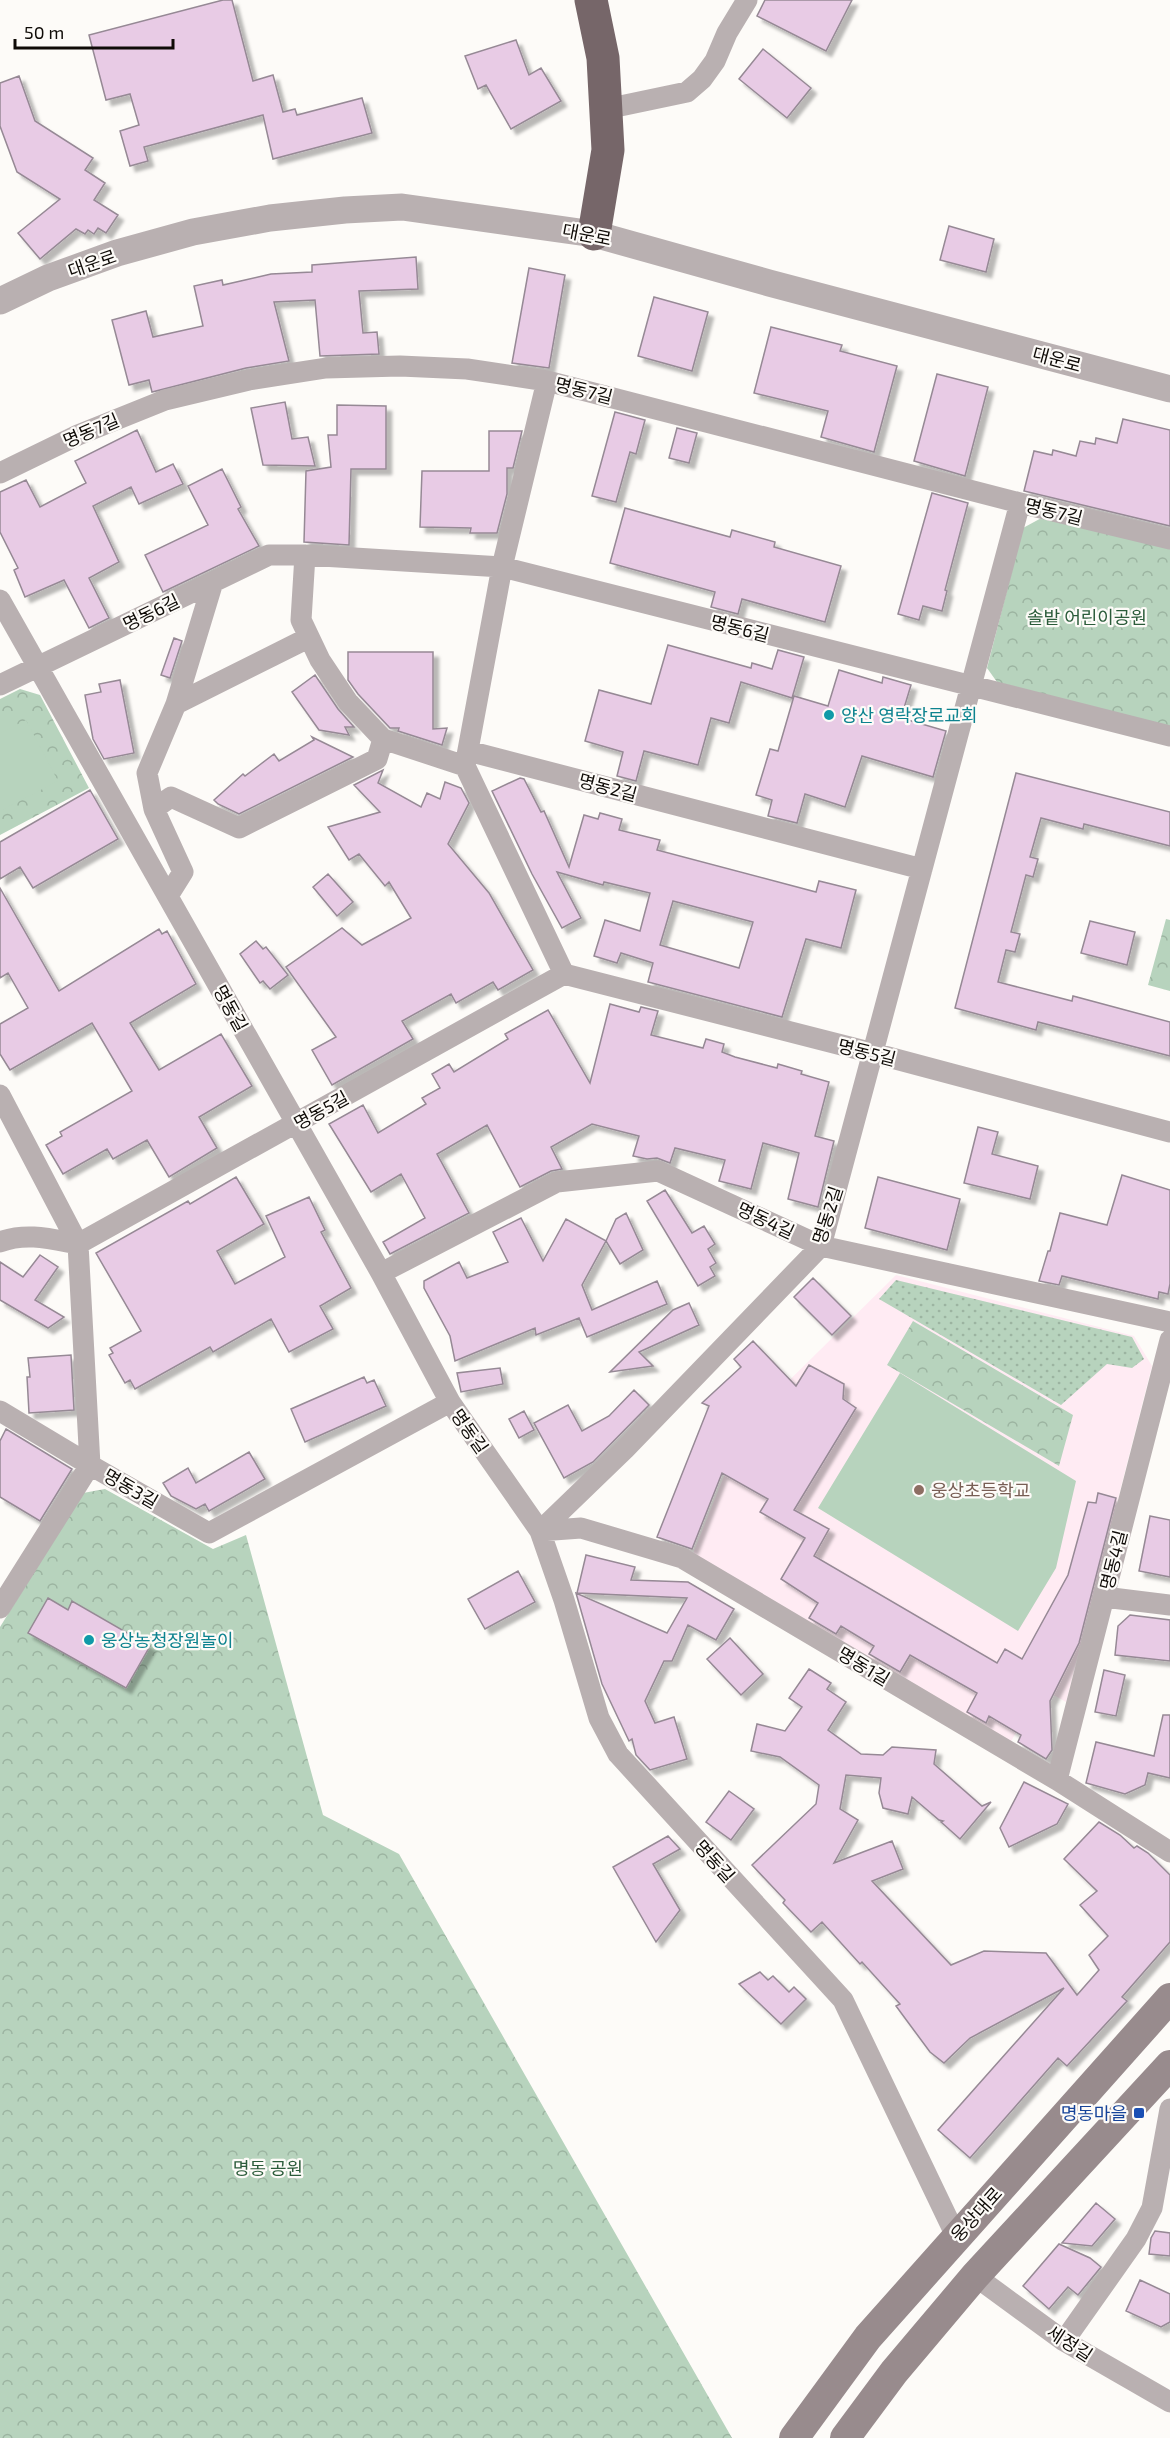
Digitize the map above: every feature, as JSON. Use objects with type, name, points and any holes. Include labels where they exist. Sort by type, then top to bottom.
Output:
[{"type":"highway","points":[[591,0],[603,58],[608,150],[594,234]]},
{"type":"main road","name":"웅상대로","points":[[794,2438],[868,2337],[1170,1998]]},
{"type":"main road","points":[[845,2438],[894,2372],[975,2276],[1170,2065]]},
{"type":"street","points":[[606,110],[687,92],[702,79],[714,62],[727,33],[747,0]]},
{"type":"street","name":"대운로","points":[[0,301],[48,278],[117,253],[194,232],[292,215],[402,207],[594,234],[780,286],[1170,389]]},
{"type":"street","name":"명동7길","points":[[0,473],[78,435],[165,400],[249,380],[326,368],[400,366],[468,369],[547,381],[1020,503],[1170,539]]},
{"type":"street","points":[[547,381],[502,567],[466,758],[564,974]]},
{"type":"street","name":"명동2길","points":[[540,1531],[625,1449],[821,1246],[1020,503]]},
{"type":"street","name":"명동6길","points":[[0,685],[269,555],[305,555],[502,567],[1170,736]]},
{"type":"street","points":[[305,555],[301,620],[320,660],[348,702],[383,739],[466,758]]},
{"type":"street","points":[[168,896],[183,872],[154,809],[147,773],[176,704],[213,582]]},
{"type":"street","name":"명동길","points":[[0,600],[381,1273],[450,1402],[540,1531],[564,1600],[599,1718],[618,1755],[843,2000],[956,2236]]},
{"type":"street","points":[[176,704],[308,638]]},
{"type":"street","points":[[154,809],[171,797],[239,828],[377,759],[383,739]]},
{"type":"street","name":"명동2길","points":[[466,758],[922,869]]},
{"type":"street","name":"명동5길","points":[[78,1244],[564,974],[1170,1132]]},
{"type":"street","name":"명동3길","points":[[0,1095],[78,1244],[90,1465],[208,1533],[450,1402]]},
{"type":"street","name":"명동4길","points":[[381,1273],[557,1182],[658,1171],[821,1246],[1170,1322]]},
{"type":"street","points":[[0,1242],[26,1236],[78,1244]]},
{"type":"street","name":"명동4길","points":[[1057,1780],[1170,1341]]},
{"type":"street","points":[[0,1411],[90,1465],[0,1608]]},
{"type":"street","name":"명동1길","points":[[540,1531],[580,1528],[682,1558],[1057,1780],[1170,1852]]},
{"type":"street","points":[[1104,1597],[1170,1605]]},
{"type":"street","points":[[1065,2341],[1136,2239],[1152,2208],[1162,2199],[1170,2109]]},
{"type":"street","name":"세정길","points":[[975,2276],[1065,2341],[1170,2402]]},
{"type":"shaded area","name":"웅상초등학교","points":[[896,1275],[1134,1336],[1152,1366],[1066,1702],[1041,1688],[1009,1745],[692,1556],[745,1424]]},
{"type":"green space","name":"솔밭 어린이공원","points":[[1045,516],[1170,549],[1170,728],[997,682],[987,668],[1023,528]]},
{"type":"green space","points":[[20,689],[40,695],[89,788],[0,835],[0,699]]},
{"type":"green space","points":[[26,720],[58,781],[0,811],[0,733]]},
{"type":"green space","points":[[1166,919],[1170,920],[1170,991],[1148,985]]},
{"type":"green space","points":[[896,1280],[1132,1337],[1144,1359],[1132,1368],[1107,1364],[1061,1405],[879,1299]]},
{"type":"green space","points":[[913,1321],[1073,1415],[1059,1466],[887,1365]]},
{"type":"green space","points":[[900,1373],[1076,1481],[1056,1568],[1018,1631],[818,1508]]},
{"type":"green space","name":"명동 공원","points":[[105,1489],[213,1549],[246,1535],[323,1815],[399,1854],[732,2438],[0,2438],[0,1627],[83,1493]]},
{"type":"building","points":[[223,0],[232,0],[253,81],[273,75],[283,112],[295,109],[297,115],[362,98],[372,133],[273,159],[263,115],[144,147],[148,161],[130,166],[120,131],[139,125],[130,94],[106,100],[89,35]]},
{"type":"building","points":[[765,0],[852,0],[826,51],[757,16]]},
{"type":"building","points":[[516,40],[529,75],[541,68],[561,101],[511,129],[486,85],[478,89],[465,56]]},
{"type":"building","points":[[763,49],[811,88],[787,118],[739,79]]},
{"type":"building","points":[[19,76],[35,121],[93,158],[85,170],[105,183],[94,200],[118,215],[106,233],[98,228],[94,234],[88,230],[85,234],[76,229],[40,259],[18,233],[60,199],[17,172],[0,126],[0,83]]},
{"type":"building","points":[[949,226],[994,239],[986,272],[940,260]]},
{"type":"building","points":[[416,257],[418,289],[359,291],[363,333],[377,332],[379,354],[320,356],[315,300],[274,302],[289,361],[246,368],[152,392],[149,380],[129,385],[112,320],[146,311],[153,337],[203,326],[194,286],[222,280],[223,285],[271,274],[312,272],[312,265]]},
{"type":"building","points":[[529,268],[565,275],[549,368],[512,363]]},
{"type":"building","points":[[654,297],[708,312],[692,371],[638,356]]},
{"type":"building","points":[[771,327],[842,345],[840,351],[897,366],[874,452],[821,437],[828,411],[754,393]]},
{"type":"building","points":[[937,374],[988,387],[965,476],[914,461]]},
{"type":"building","points":[[285,402],[292,439],[308,437],[315,466],[263,465],[251,408]]},
{"type":"building","points":[[337,405],[386,406],[386,469],[351,469],[349,545],[304,542],[306,471],[331,467],[328,435],[337,435]]},
{"type":"building","points":[[615,412],[645,420],[636,454],[630,452],[616,502],[592,496]]},
{"type":"building","points":[[1123,419],[1170,430],[1170,526],[1024,491],[1034,451],[1052,455],[1053,450],[1076,456],[1080,441],[1095,444],[1096,438],[1117,443]]},
{"type":"building","points":[[677,428],[697,433],[689,463],[669,458]]},
{"type":"building","points":[[137,430],[156,472],[173,464],[183,484],[139,504],[131,487],[93,506],[119,562],[89,578],[109,618],[89,628],[64,580],[25,597],[14,570],[18,568],[0,532],[0,492],[26,480],[40,507],[86,483],[75,461]]},
{"type":"building","points":[[489,431],[522,431],[513,468],[507,468],[507,494],[497,533],[470,533],[471,528],[420,527],[422,471],[489,471]]},
{"type":"building","points":[[222,469],[241,507],[238,509],[259,546],[163,592],[145,555],[208,525],[188,486]]},
{"type":"building","points":[[932,493],[968,503],[945,590],[947,591],[942,611],[923,606],[919,620],[898,614]]},
{"type":"building","points":[[625,508],[730,537],[732,530],[775,542],[774,547],[841,566],[825,622],[742,599],[738,614],[711,607],[715,592],[610,563]]},
{"type":"building","points":[[174,638],[182,641],[170,678],[161,675]]},
{"type":"building","points":[[668,645],[751,668],[752,663],[772,669],[778,650],[804,657],[792,698],[741,682],[729,723],[711,718],[698,765],[644,751],[636,781],[617,776],[623,752],[585,741],[599,690],[651,704]]},
{"type":"building","points":[[348,652],[433,652],[433,729],[447,728],[442,745],[398,731],[399,728],[390,728],[348,680]]},
{"type":"building","points":[[839,670],[882,683],[883,677],[911,685],[901,718],[946,731],[933,777],[862,756],[845,807],[805,794],[797,823],[768,816],[772,800],[756,795],[770,749],[778,751],[794,696],[828,706]]},
{"type":"building","points":[[315,675],[338,709],[354,727],[345,727],[349,735],[319,730],[292,692]]},
{"type":"building","points":[[120,680],[134,753],[104,759],[93,739],[85,695],[101,692],[99,684]]},
{"type":"building","points":[[312,737],[353,757],[239,814],[214,800],[243,774],[245,776],[274,754],[279,761],[314,740]]},
{"type":"building","points":[[383,770],[378,783],[421,807],[427,793],[440,799],[445,782],[461,788],[469,803],[448,844],[489,893],[533,970],[498,990],[493,982],[456,1003],[451,994],[402,1021],[413,1039],[332,1085],[312,1050],[336,1037],[286,967],[342,928],[362,945],[411,918],[389,882],[385,886],[359,854],[349,860],[328,827],[380,812],[354,785]]},
{"type":"building","points":[[1016,773],[1170,812],[1170,846],[1084,824],[1083,829],[1041,818],[1030,857],[1038,859],[1033,877],[1026,875],[1011,932],[1020,934],[1015,952],[1006,950],[998,982],[1072,1001],[1073,996],[1170,1022],[1170,1056],[1038,1022],[1036,1030],[955,1008]]},
{"type":"building","points":[[520,778],[524,779],[541,812],[544,811],[569,867],[584,815],[598,819],[600,813],[622,819],[619,830],[660,840],[657,850],[816,892],[819,881],[856,890],[841,948],[806,939],[782,1017],[648,982],[653,963],[621,953],[617,963],[594,956],[605,920],[640,931],[650,893],[604,882],[603,885],[557,872],[581,918],[562,928],[532,874],[492,791]],"holes":[[[673,901],[753,922],[739,968],[660,945]]]},
{"type":"building","points":[[90,790],[118,839],[33,888],[20,867],[0,879],[0,842]]},
{"type":"building","points":[[328,874],[353,902],[337,916],[313,887]]},
{"type":"building","points":[[0,888],[59,991],[159,929],[162,934],[167,931],[196,984],[130,1023],[159,1070],[221,1034],[252,1086],[199,1117],[217,1148],[169,1177],[147,1140],[113,1159],[107,1149],[63,1174],[46,1145],[62,1136],[60,1132],[132,1091],[92,1023],[10,1070],[0,1054],[0,1024],[28,1008],[8,973],[0,978]]},
{"type":"building","points":[[1090,921],[1135,932],[1127,965],[1081,953]]},
{"type":"building","points":[[256,941],[263,949],[266,947],[288,975],[270,989],[263,981],[260,983],[240,954]]},
{"type":"building","points":[[610,1004],[639,1012],[641,1007],[658,1011],[651,1035],[703,1048],[706,1039],[724,1044],[722,1052],[735,1057],[777,1068],[778,1064],[829,1082],[815,1136],[834,1141],[818,1207],[788,1199],[799,1153],[763,1143],[751,1189],[719,1181],[725,1160],[675,1148],[670,1163],[657,1158],[647,1159],[633,1156],[639,1136],[592,1124],[551,1147],[562,1169],[551,1171],[520,1187],[487,1125],[437,1154],[469,1213],[390,1254],[383,1242],[425,1218],[401,1174],[371,1192],[329,1124],[363,1105],[378,1133],[426,1104],[422,1098],[440,1088],[432,1074],[449,1064],[454,1072],[508,1039],[505,1034],[548,1010],[590,1083]]},
{"type":"building","points":[[978,1127],[998,1132],[992,1154],[1038,1166],[1030,1199],[964,1183]]},
{"type":"building","points":[[1122,1175],[1170,1190],[1170,1284],[1168,1294],[1159,1292],[1158,1299],[1062,1276],[1059,1285],[1039,1281],[1060,1213],[1107,1225]]},
{"type":"building","points":[[236,1177],[264,1224],[217,1251],[235,1284],[285,1257],[266,1216],[309,1197],[325,1230],[321,1232],[351,1288],[320,1306],[333,1329],[289,1352],[271,1319],[213,1352],[210,1347],[135,1389],[130,1380],[125,1383],[109,1355],[113,1353],[110,1348],[141,1331],[96,1253],[188,1201],[190,1204]]},
{"type":"building","points":[[878,1177],[960,1199],[947,1250],[865,1228]]},
{"type":"building","points":[[665,1190],[692,1233],[704,1226],[715,1244],[708,1249],[716,1263],[710,1267],[715,1276],[698,1286],[647,1201]]},
{"type":"building","points":[[626,1213],[643,1250],[620,1264],[606,1241],[616,1219]]},
{"type":"building","points":[[521,1218],[543,1261],[566,1219],[606,1241],[582,1285],[592,1310],[657,1281],[667,1304],[587,1337],[579,1318],[536,1335],[535,1328],[455,1361],[450,1336],[424,1288],[424,1281],[459,1262],[467,1278],[508,1262],[493,1232]]},
{"type":"building","points":[[40,1255],[58,1267],[35,1300],[64,1317],[48,1328],[0,1300],[0,1262],[23,1277]]},
{"type":"building","points":[[813,1278],[851,1316],[832,1335],[794,1297]]},
{"type":"building","points":[[689,1303],[699,1325],[639,1352],[653,1366],[610,1372],[673,1310]]},
{"type":"building","points":[[753,1341],[796,1386],[809,1365],[844,1384],[843,1399],[856,1408],[794,1510],[829,1529],[814,1556],[997,1663],[1005,1649],[1022,1659],[1068,1575],[1088,1502],[1096,1503],[1098,1493],[1116,1498],[1079,1643],[1050,1701],[1052,1750],[1046,1759],[1018,1742],[1021,1735],[989,1716],[986,1723],[967,1712],[977,1693],[910,1655],[900,1672],[869,1654],[874,1646],[841,1626],[836,1634],[809,1618],[818,1603],[781,1579],[805,1538],[760,1512],[768,1499],[722,1473],[692,1549],[657,1537],[709,1406],[702,1403],[741,1367],[734,1359]]},
{"type":"building","points":[[71,1355],[74,1410],[29,1413],[28,1358]]},
{"type":"building","points":[[500,1368],[503,1384],[461,1392],[457,1373]]},
{"type":"building","points":[[364,1377],[367,1383],[374,1380],[386,1406],[305,1442],[291,1409]]},
{"type":"building","points":[[634,1390],[649,1405],[593,1462],[564,1478],[534,1423],[568,1405],[582,1431],[609,1416]]},
{"type":"building","points":[[524,1411],[534,1430],[519,1438],[509,1419]]},
{"type":"building","points":[[6,1429],[72,1469],[40,1521],[0,1497],[0,1441]]},
{"type":"building","points":[[249,1452],[265,1479],[209,1511],[205,1504],[196,1509],[171,1496],[163,1483],[188,1468],[196,1483]]},
{"type":"building","points":[[1150,1516],[1170,1520],[1170,1577],[1139,1571]]},
{"type":"building","points":[[586,1555],[635,1567],[631,1580],[688,1582],[734,1609],[716,1640],[688,1625],[672,1661],[664,1661],[645,1701],[655,1723],[674,1717],[687,1759],[650,1770],[636,1755],[632,1739],[629,1741],[602,1684],[576,1593],[667,1633],[687,1598],[577,1593]]},
{"type":"building","points":[[518,1571],[535,1602],[485,1629],[468,1599]]},
{"type":"building","name":"웅상농청장원놀이","points":[[48,1598],[68,1610],[72,1601],[150,1646],[126,1688],[28,1633]]},
{"type":"building","points":[[1130,1615],[1170,1620],[1170,1661],[1115,1655],[1118,1626]]},
{"type":"building","points":[[730,1638],[763,1674],[741,1695],[707,1659]]},
{"type":"building","points":[[809,1669],[831,1683],[827,1689],[846,1702],[828,1730],[861,1754],[883,1755],[892,1747],[936,1750],[934,1764],[982,1806],[991,1802],[960,1839],[941,1822],[943,1821],[912,1797],[908,1814],[883,1808],[879,1793],[881,1778],[846,1775],[840,1809],[858,1820],[834,1863],[892,1841],[903,1869],[872,1881],[951,1965],[984,1951],[1046,1953],[1077,1995],[1099,1970],[1089,1955],[1108,1936],[1080,1905],[1097,1891],[1064,1859],[1099,1822],[1120,1835],[1134,1848],[1137,1846],[1148,1853],[1170,1875],[1170,1942],[1122,1997],[1127,2001],[1067,2066],[1058,2058],[970,2158],[938,2130],[1064,1988],[970,2038],[944,2063],[930,2052],[896,2006],[900,2004],[862,1962],[860,1964],[822,1922],[811,1932],[783,1903],[785,1900],[752,1865],[816,1804],[819,1785],[780,1757],[751,1751],[757,1724],[785,1731],[802,1707],[789,1698]]},
{"type":"building","points":[[1104,1670],[1125,1675],[1116,1716],[1095,1712]]},
{"type":"building","points":[[1163,1715],[1170,1715],[1170,1778],[1148,1773],[1145,1785],[1125,1794],[1086,1783],[1096,1742],[1154,1756]]},
{"type":"building","points":[[1024,1782],[1068,1804],[1057,1824],[1009,1847],[1000,1828]]},
{"type":"building","points":[[729,1791],[754,1809],[731,1840],[706,1822]]},
{"type":"building","points":[[668,1836],[680,1849],[653,1864],[680,1910],[656,1942],[613,1867]]},
{"type":"building","points":[[760,1972],[768,1980],[773,1976],[789,1992],[794,1987],[806,1999],[781,2024],[739,1984]]},
{"type":"building","points":[[1096,2203],[1115,2219],[1092,2246],[1062,2243]]},
{"type":"building","points":[[1155,2231],[1170,2233],[1170,2256],[1149,2254],[1151,2238]]},
{"type":"building","points":[[1059,2244],[1090,2258],[1101,2267],[1078,2295],[1068,2287],[1049,2309],[1023,2286]]},
{"type":"building","points":[[1140,2280],[1170,2294],[1170,2322],[1161,2327],[1126,2311]]},
{"type":"place","name":"양산 영락장로교회","points":[[829,715]]},
{"type":"place","name":"웅상초등학교","points":[[919,1490]]},
{"type":"place","name":"웅상농청장원놀이","points":[[89,1640]]},
{"type":"place","name":"명동마을","points":[[1139,2113]]}]
